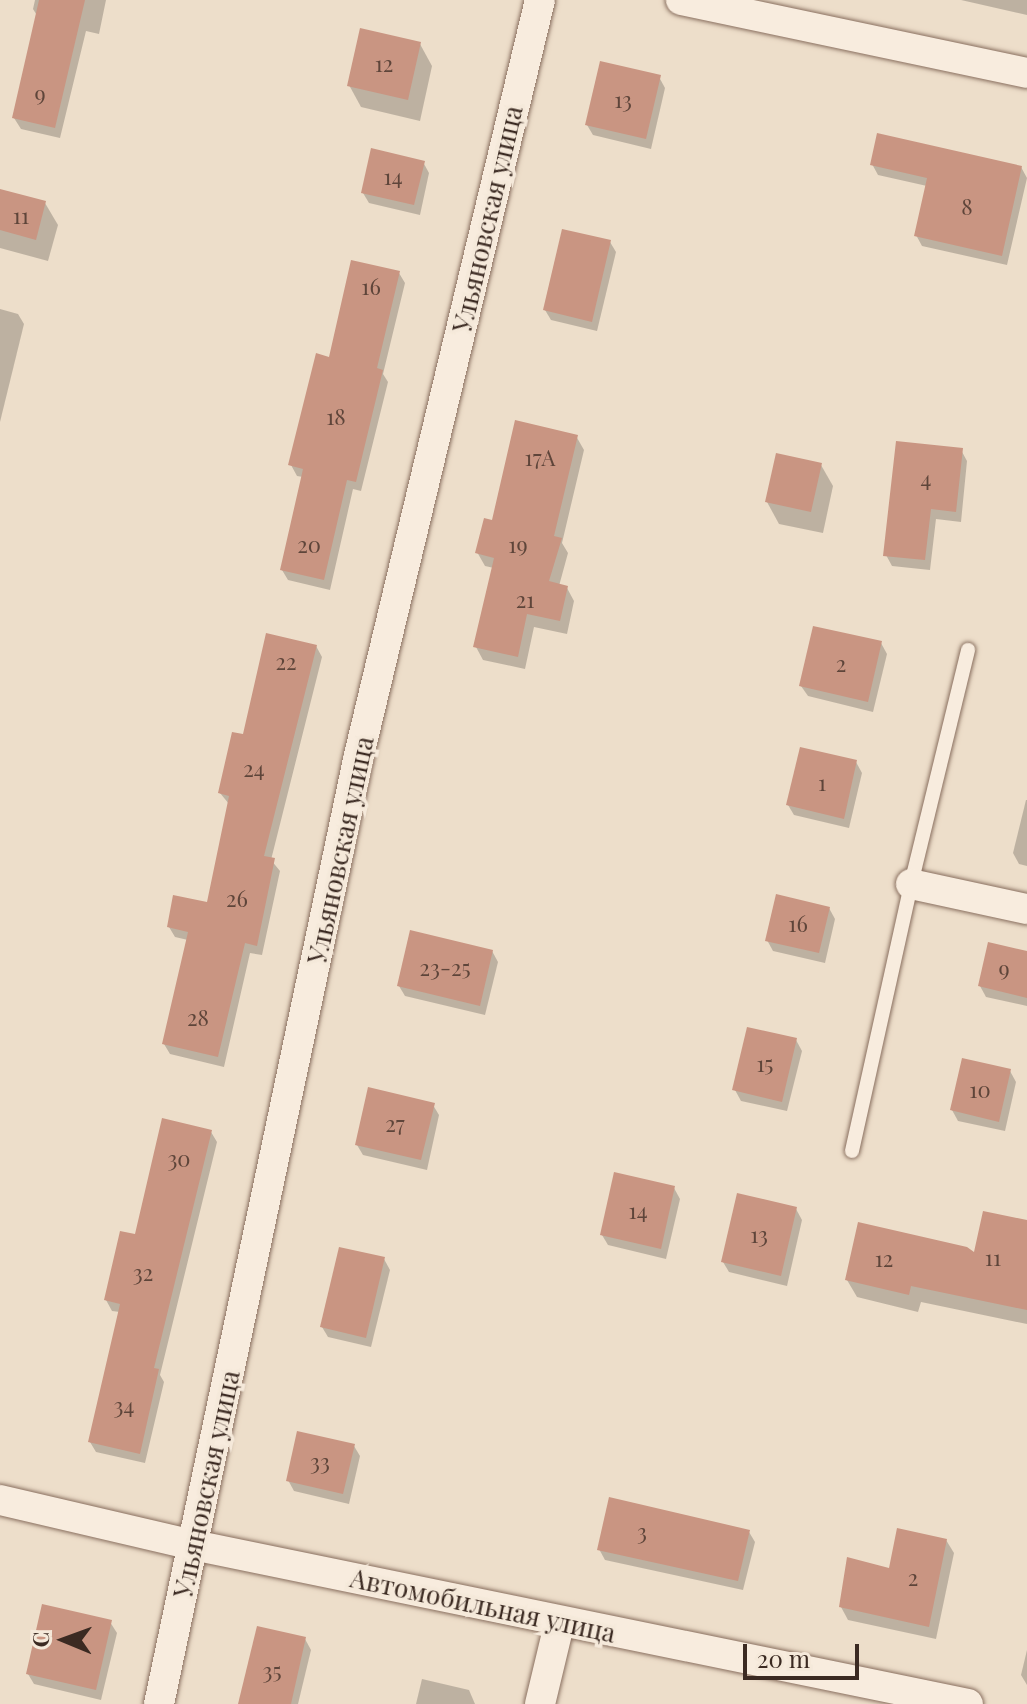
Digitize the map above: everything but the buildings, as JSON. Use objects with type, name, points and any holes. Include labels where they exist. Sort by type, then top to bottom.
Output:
[{"type":"street","name":"Ульяновская улица","points":[[159,1704],[359,755],[540,0]]},
{"type":"street","points":[[681,0],[1027,73]]},
{"type":"street","points":[[911,884],[1027,909]]},
{"type":"street","name":"Автомобильная улица","points":[[0,1500],[193,1545],[927,1700],[968,1704]]},
{"type":"street","points":[[540,1704],[560,1621]]},
{"type":"lane","points":[[852,1151],[911,884],[968,650]]}]
